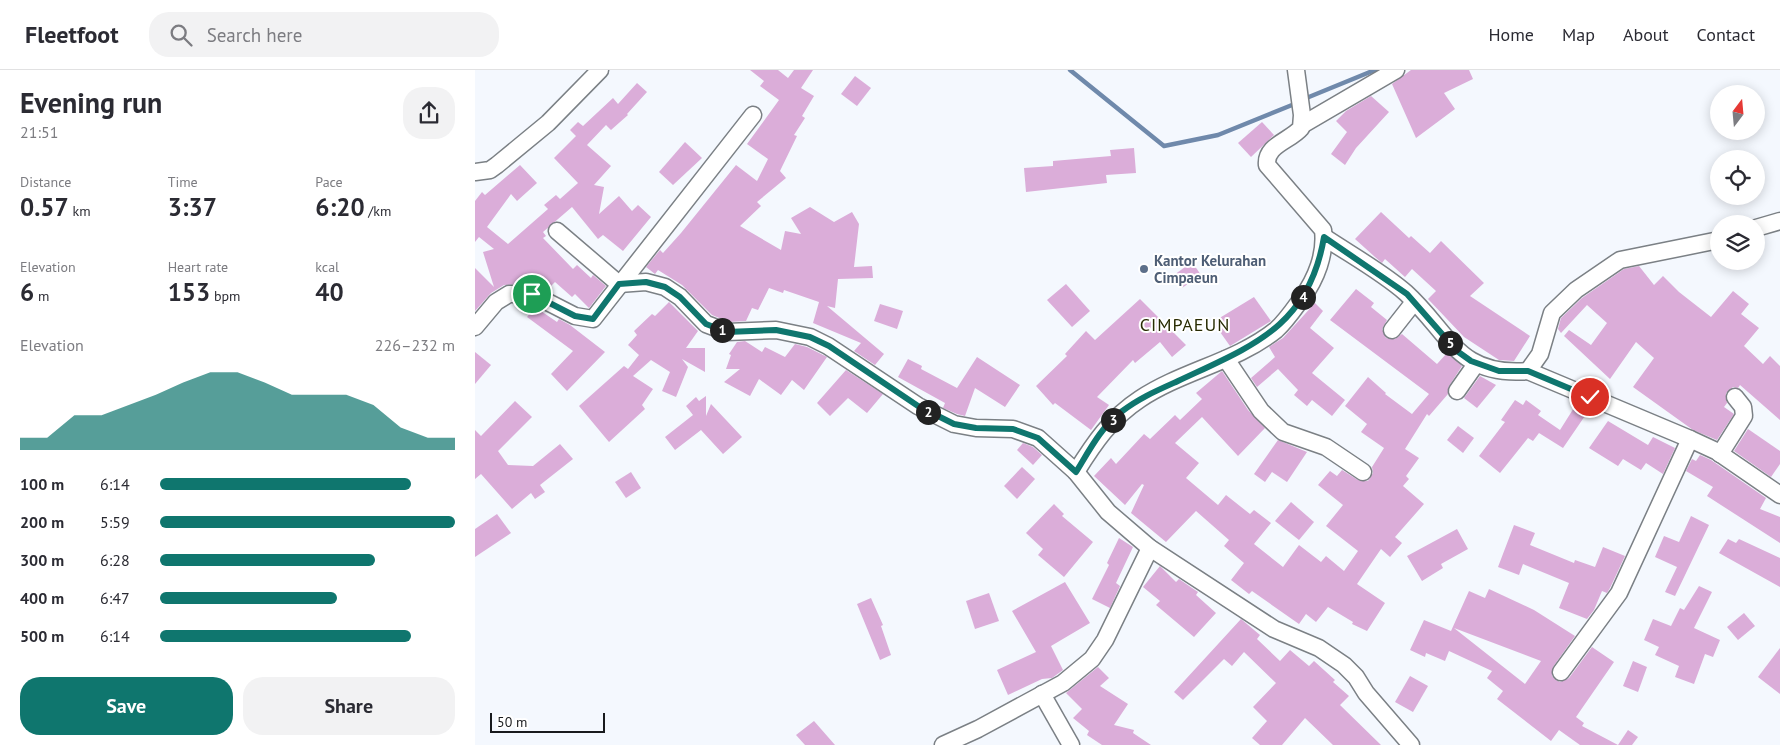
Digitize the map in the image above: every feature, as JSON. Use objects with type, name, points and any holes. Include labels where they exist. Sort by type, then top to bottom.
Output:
[{"type":"street","points":[[475,172],[490,170],[497,165],[548,123],[600,70]]},
{"type":"street","points":[[1076,472],[1095,441],[1121,412],[1142,397],[1225,359],[1267,336],[1291,313],[1311,286],[1318,269],[1324,237],[1323,230],[1319,222],[1267,165],[1266,158],[1271,150],[1297,132],[1302,120],[1296,70]]},
{"type":"street","points":[[1302,120],[1396,70]]},
{"type":"street","points":[[475,327],[496,302],[509,294],[532,294],[575,316],[593,319],[753,115]]},
{"type":"street","points":[[1765,225],[1780,221]]},
{"type":"street","points":[[557,231],[619,284],[646,282],[665,287],[680,297],[706,324],[727,332],[776,330],[810,337],[829,346],[918,406],[954,424],[976,428],[1013,429],[1038,438],[1076,472],[1108,512],[1149,548],[1275,629],[1334,657],[1357,677],[1378,708],[1411,745]]},
{"type":"street","points":[[1324,237],[1399,288],[1414,302],[1457,351],[1476,364],[1499,371],[1528,371],[1690,439],[1720,454],[1780,495]]},
{"type":"street","points":[[1528,371],[1540,354],[1552,313],[1576,290],[1620,260],[1710,242]]},
{"type":"street","points":[[1392,330],[1414,302]]},
{"type":"street","points":[[1225,359],[1261,410],[1283,432],[1327,447],[1363,472]]},
{"type":"street","points":[[1457,391],[1476,364]]},
{"type":"street","points":[[1720,454],[1744,416],[1743,407],[1735,397]]},
{"type":"street","points":[[1561,672],[1619,593],[1690,439]]},
{"type":"street","points":[[943,745],[978,729],[1042,694],[1079,671],[1099,650],[1149,548]]},
{"type":"street","points":[[1042,694],[1071,745]]},
{"type":"building","points":[[750,70],[778,70],[788,78],[794,70],[813,70],[801,88],[814,96],[802,116],[805,118],[794,135],[797,136],[780,171],[786,178],[757,202],[761,206],[740,226],[781,250],[785,231],[801,234],[791,218],[810,207],[834,222],[852,212],[859,224],[854,267],[872,266],[873,278],[838,279],[835,308],[827,306],[884,354],[875,365],[854,351],[861,343],[813,323],[819,302],[784,290],[783,293],[769,288],[758,310],[752,308],[746,321],[729,322],[712,315],[682,285],[658,270],[655,274],[646,267],[660,250],[663,253],[681,233],[736,165],[757,181],[768,159],[747,144],[779,100],[760,86],[764,81]]},
{"type":"building","points":[[1411,70],[1469,70],[1473,79],[1444,93],[1455,109],[1416,138],[1392,84]]},
{"type":"building","points":[[855,76],[871,88],[857,106],[841,94]]},
{"type":"building","points":[[637,83],[647,92],[628,115],[611,130],[606,125],[587,145],[611,166],[594,185],[604,187],[599,214],[619,196],[632,211],[638,205],[651,217],[623,251],[603,235],[598,239],[572,207],[543,232],[546,236],[543,238],[573,269],[577,265],[591,278],[593,275],[606,286],[589,308],[575,294],[572,297],[555,282],[547,290],[532,276],[522,284],[504,285],[491,293],[475,311],[475,268],[494,287],[483,252],[494,249],[479,237],[475,242],[475,201],[482,192],[485,195],[520,165],[537,183],[517,201],[511,194],[487,227],[508,244],[548,209],[544,205],[556,195],[560,199],[578,183],[554,158],[576,136],[570,130],[578,122],[583,126],[613,98],[618,104]]},
{"type":"building","points":[[1371,96],[1389,112],[1356,148],[1345,165],[1331,154],[1347,132],[1336,121],[1346,111]]},
{"type":"building","points":[[1262,122],[1274,135],[1251,157],[1238,143]]},
{"type":"building","points":[[685,142],[702,158],[673,185],[659,172]]},
{"type":"building","points":[[1134,148],[1136,173],[1106,175],[1107,183],[1026,192],[1024,168],[1053,166],[1053,161],[1111,156],[1110,150]]},
{"type":"building","points":[[1381,212],[1409,238],[1411,236],[1430,253],[1441,241],[1484,283],[1470,296],[1530,336],[1514,361],[1499,360],[1464,337],[1428,299],[1436,291],[1412,269],[1405,277],[1385,259],[1382,263],[1355,239]]},
{"type":"building","points":[[1192,262],[1201,275],[1182,288],[1174,275]]},
{"type":"building","points":[[1639,266],[1654,285],[1663,276],[1679,292],[1711,317],[1733,291],[1749,304],[1741,314],[1759,328],[1744,346],[1763,364],[1770,356],[1780,366],[1780,420],[1740,385],[1738,388],[1733,387],[1726,393],[1727,403],[1724,407],[1734,414],[1717,440],[1693,430],[1633,387],[1654,358],[1636,342],[1610,379],[1564,336],[1569,330],[1591,345],[1607,323],[1587,305],[1561,333],[1558,329],[1561,318],[1582,298],[1624,269]]},
{"type":"building","points":[[1066,284],[1090,311],[1072,327],[1047,300]]},
{"type":"building","points":[[1356,289],[1374,303],[1371,307],[1387,320],[1382,329],[1386,338],[1395,339],[1402,334],[1437,364],[1447,353],[1462,366],[1449,386],[1448,394],[1429,416],[1427,414],[1405,449],[1419,458],[1406,476],[1409,479],[1403,486],[1424,504],[1395,537],[1402,543],[1390,557],[1381,549],[1357,584],[1385,603],[1367,631],[1352,624],[1353,622],[1328,607],[1316,622],[1306,614],[1299,624],[1252,591],[1249,594],[1231,580],[1244,563],[1224,546],[1229,540],[1196,511],[1166,542],[1131,513],[1144,485],[1142,484],[1125,505],[1094,476],[1111,458],[1116,464],[1144,434],[1150,439],[1175,415],[1180,420],[1202,399],[1196,393],[1222,371],[1248,410],[1265,428],[1238,456],[1202,417],[1175,443],[1199,463],[1186,478],[1218,505],[1226,495],[1250,514],[1254,510],[1271,523],[1254,544],[1283,567],[1299,545],[1321,562],[1326,556],[1344,571],[1358,551],[1326,526],[1343,505],[1318,485],[1330,471],[1337,476],[1342,470],[1358,480],[1368,481],[1373,473],[1372,467],[1384,448],[1361,432],[1367,424],[1345,406],[1368,377],[1385,394],[1412,414],[1429,394],[1330,320]]},
{"type":"building","points":[[1254,297],[1271,321],[1230,346],[1213,322]]},
{"type":"building","points":[[1140,299],[1186,345],[1172,357],[1160,342],[1135,363],[1133,360],[1097,397],[1109,405],[1091,430],[1055,403],[1053,405],[1036,386],[1067,356],[1065,354],[1086,331],[1095,340]]},
{"type":"building","points":[[669,302],[698,331],[686,348],[705,348],[705,372],[682,359],[688,367],[676,397],[662,391],[670,372],[651,360],[633,376],[653,389],[642,405],[645,409],[609,442],[579,406],[624,366],[628,369],[639,355],[628,345],[637,335],[634,331],[652,314],[655,316]]},
{"type":"building","points":[[1315,303],[1323,311],[1310,328],[1334,348],[1312,373],[1345,400],[1332,416],[1312,400],[1307,406],[1294,395],[1298,390],[1278,369],[1257,387],[1251,378],[1275,357],[1269,347],[1283,338]]},
{"type":"building","points":[[880,304],[903,311],[897,329],[874,321]]},
{"type":"building","points":[[535,307],[557,322],[559,319],[570,325],[605,352],[567,391],[551,374],[573,351],[527,317]]},
{"type":"building","points":[[745,341],[762,352],[765,347],[785,357],[795,344],[807,347],[827,357],[804,390],[792,380],[781,395],[759,379],[750,396],[724,382],[740,369],[726,369],[731,355],[729,354],[737,342]]},
{"type":"building","points":[[475,352],[491,365],[475,384]]},
{"type":"building","points":[[977,357],[1020,385],[1005,407],[975,388],[965,416],[957,414],[943,408],[945,403],[898,377],[908,359],[922,366],[921,369],[957,388]]},
{"type":"building","points":[[846,370],[883,394],[867,413],[848,398],[830,416],[817,403]]},
{"type":"building","points":[[1480,376],[1496,385],[1477,408],[1464,398]]},
{"type":"building","points":[[706,396],[706,416],[711,404],[742,437],[723,454],[701,430],[675,450],[665,437],[693,415],[686,406],[696,397],[699,401]]},
{"type":"building","points":[[1515,400],[1523,405],[1526,400],[1541,411],[1538,415],[1560,430],[1577,403],[1589,410],[1563,448],[1539,433],[1533,441],[1528,438],[1500,473],[1479,456],[1505,422],[1501,420]]},
{"type":"building","points":[[515,401],[532,417],[498,451],[508,465],[533,466],[560,444],[573,459],[540,485],[545,492],[535,499],[531,493],[512,509],[481,474],[475,479],[475,430],[481,436]]},
{"type":"building","points":[[1608,421],[1648,445],[1653,437],[1675,448],[1663,474],[1646,463],[1641,470],[1623,459],[1618,466],[1589,448]]},
{"type":"building","points":[[1458,426],[1474,438],[1463,453],[1447,440]]},
{"type":"building","points":[[1748,429],[1780,451],[1780,464],[1771,477],[1734,451]]},
{"type":"building","points":[[1278,440],[1307,452],[1287,482],[1272,472],[1265,482],[1254,474]]},
{"type":"building","points":[[1023,443],[1033,447],[1042,455],[1033,465],[1017,450]]},
{"type":"building","points":[[1700,455],[1711,460],[1766,498],[1760,509],[1780,517],[1780,543],[1707,496],[1713,487],[1686,471],[1692,459],[1696,461]]},
{"type":"building","points":[[1022,467],[1035,479],[1017,499],[1004,486]]},
{"type":"building","points":[[631,472],[641,488],[626,498],[615,482]]},
{"type":"building","points":[[1291,502],[1314,522],[1299,540],[1275,521]]},
{"type":"building","points":[[1054,504],[1064,514],[1062,516],[1093,542],[1064,577],[1038,555],[1043,549],[1026,533]]},
{"type":"building","points":[[497,514],[511,533],[475,557],[475,529]]},
{"type":"building","points":[[1691,516],[1709,525],[1675,596],[1665,592],[1677,567],[1655,557],[1664,536],[1679,542]]},
{"type":"building","points":[[1514,525],[1535,533],[1530,545],[1574,563],[1575,560],[1595,567],[1603,547],[1625,556],[1607,593],[1602,591],[1594,610],[1587,619],[1559,608],[1569,583],[1523,564],[1519,575],[1498,567]]},
{"type":"building","points":[[1457,529],[1468,549],[1441,564],[1443,568],[1422,581],[1407,556]]},
{"type":"building","points":[[1119,538],[1133,547],[1116,583],[1120,586],[1110,608],[1092,599],[1109,565],[1107,563]]},
{"type":"building","points":[[1728,539],[1736,543],[1739,539],[1780,558],[1780,587],[1719,553]]},
{"type":"building","points":[[1160,566],[1176,582],[1179,579],[1198,592],[1196,595],[1216,613],[1194,637],[1156,605],[1160,601],[1143,587]]},
{"type":"building","points":[[1065,582],[1090,623],[1051,646],[1063,670],[1052,678],[1042,679],[1008,695],[997,670],[1036,652],[1012,611]]},
{"type":"building","points":[[1699,586],[1712,592],[1694,628],[1720,640],[1713,657],[1705,654],[1694,684],[1675,677],[1679,666],[1655,655],[1659,647],[1644,640],[1653,619],[1671,626],[1680,608],[1684,610]]},
{"type":"building","points":[[1489,589],[1534,610],[1575,636],[1553,667],[1552,676],[1560,682],[1569,678],[1592,647],[1614,662],[1576,717],[1584,723],[1582,726],[1618,745],[1580,745],[1559,730],[1551,741],[1497,699],[1503,691],[1487,678],[1492,671],[1449,651],[1445,661],[1426,653],[1425,657],[1410,650],[1424,620],[1451,631],[1469,591],[1485,598]],"holes":[[[1454,628],[1541,661],[1525,684]]]},
{"type":"building","points":[[989,593],[999,621],[975,629],[966,601]]},
{"type":"building","points":[[871,598],[883,625],[881,626],[891,655],[880,660],[857,604]]},
{"type":"building","points":[[1744,613],[1755,626],[1738,640],[1727,627]]},
{"type":"building","points":[[1241,619],[1260,635],[1257,639],[1280,661],[1290,650],[1309,666],[1314,661],[1349,696],[1340,705],[1381,745],[1333,745],[1305,718],[1282,745],[1260,745],[1252,738],[1267,721],[1253,707],[1276,683],[1244,652],[1232,666],[1224,659],[1183,700],[1174,692]]},
{"type":"building","points":[[1780,648],[1780,694],[1758,677]]},
{"type":"building","points":[[1633,661],[1647,667],[1638,692],[1623,686]]},
{"type":"building","points":[[1098,667],[1109,678],[1100,686],[1128,704],[1114,725],[1134,730],[1133,733],[1151,745],[1102,745],[1087,735],[1089,731],[1073,718],[1082,709],[1066,693]]},
{"type":"building","points":[[1410,676],[1428,686],[1413,712],[1395,702]]},
{"type":"building","points":[[814,721],[835,745],[805,745],[796,735]]},
{"type":"building","points":[[1628,730],[1638,737],[1632,745],[1618,745]]},
{"type":"waterway","points":[[1070,70],[1164,146],[1218,135],[1297,103]]},
{"type":"waterway","points":[[1304,99],[1375,70]]},
{"type":"place","name":"Kantor Kelurahan Cimpaeun","points":[[1144,269]]},
{"type":"district","name":"CIMPAEUN","points":[[1185,324]]},
{"type":"route","points":[[532,294],[575,316],[593,319],[619,284],[646,282],[665,287],[680,297],[706,324],[727,332],[757,329],[776,330],[810,337],[829,346],[918,406],[954,424],[976,428],[1013,429],[1029,433],[1038,438],[1076,472],[1108,424],[1142,397],[1225,359],[1277,329],[1311,286],[1321,258],[1324,237],[1407,294],[1457,351],[1471,361],[1480,366],[1499,371],[1528,371],[1590,397]]}]
